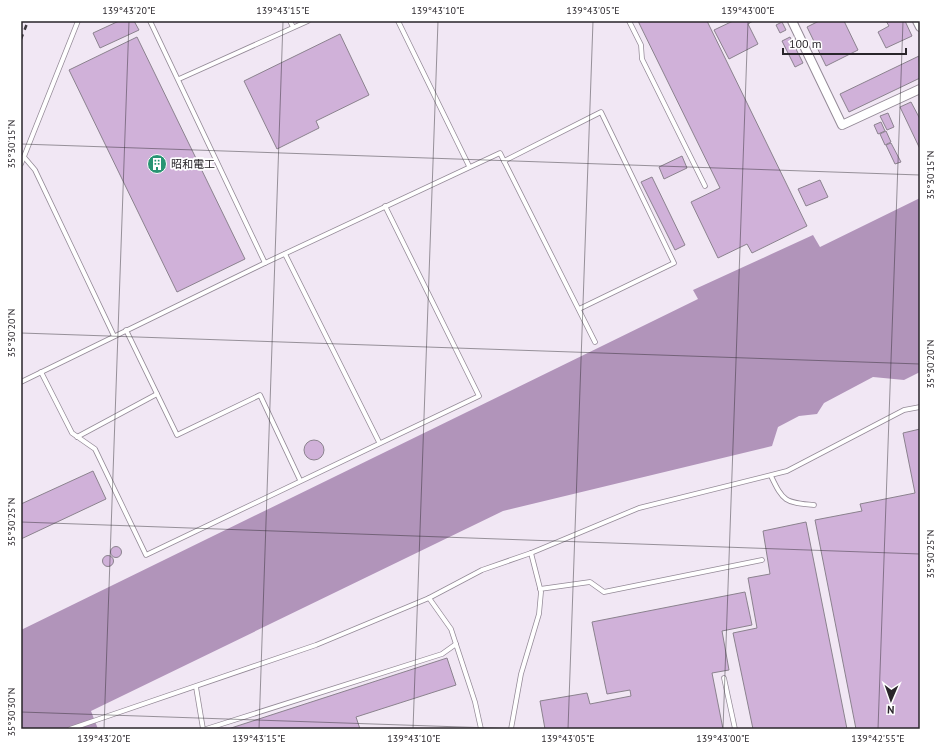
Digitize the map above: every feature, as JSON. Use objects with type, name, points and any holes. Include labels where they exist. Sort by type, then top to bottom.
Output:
[{"type":"street","points":[[792,21],[842,125],[920,89]]},
{"type":"street","points":[[917,21],[920,27]]},
{"type":"lane","points":[[21,164],[78,21]]},
{"type":"lane","points":[[150,21],[179,78],[265,263]]},
{"type":"lane","points":[[290,21],[293,27]]},
{"type":"lane","points":[[179,78],[308,21]]},
{"type":"lane","points":[[398,21],[469,166]]},
{"type":"lane","points":[[629,21],[641,45],[642,59],[705,186]]},
{"type":"lane","points":[[504,161],[601,112],[674,263],[579,309]]},
{"type":"lane","points":[[21,382],[265,263],[469,166],[500,153],[595,342]]},
{"type":"lane","points":[[24,157],[35,170],[114,336]]},
{"type":"lane","points":[[41,372],[72,433],[95,449],[146,555],[379,442],[479,396],[385,206]]},
{"type":"lane","points":[[286,254],[379,442]]},
{"type":"lane","points":[[126,330],[177,435],[260,395],[300,480]]},
{"type":"lane","points":[[77,437],[157,394]]},
{"type":"lane","points":[[70,729],[142,706],[334,639],[429,598],[482,570],[531,552],[639,508],[787,472],[904,410],[920,407]]},
{"type":"lane","points":[[771,476],[781,496],[796,504],[814,505]]},
{"type":"lane","points":[[511,729],[521,674],[539,614],[540,589],[531,552]]},
{"type":"lane","points":[[540,589],[590,582],[604,592],[762,560]]},
{"type":"lane","points":[[429,598],[451,629],[475,702],[481,729]]},
{"type":"lane","points":[[206,729],[442,654],[456,644]]},
{"type":"lane","points":[[724,678],[735,729]]},
{"type":"lane","points":[[196,686],[202,729]]},
{"type":"shaded area","points":[[920,198],[920,372],[904,380],[873,377],[824,403],[817,414],[799,416],[778,427],[772,446],[503,511],[91,711],[98,729],[21,729],[21,630],[698,299],[693,290],[813,235],[820,247]]},
{"type":"building","points":[[119,21],[134,21],[139,30],[100,48],[93,33]]},
{"type":"building","points":[[638,21],[707,21],[807,226],[752,253],[747,244],[718,258],[691,202],[720,188]]},
{"type":"building","points":[[733,21],[753,21],[748,24],[758,44],[729,59],[714,30]]},
{"type":"building","points":[[819,21],[844,21],[858,50],[826,66],[807,27]]},
{"type":"building","points":[[886,21],[905,21],[912,36],[886,48],[878,32],[889,26]]},
{"type":"building","points":[[782,22],[786,30],[780,33],[776,25]]},
{"type":"building","points":[[340,34],[369,95],[316,121],[319,128],[277,149],[244,81]]},
{"type":"building","name":"昭和電工","points":[[137,37],[245,259],[177,292],[69,70]]},
{"type":"building","points":[[790,37],[803,63],[795,67],[782,41]]},
{"type":"building","points":[[919,56],[920,78],[849,112],[840,94]]},
{"type":"building","points":[[911,102],[920,119],[920,149],[900,107]]},
{"type":"building","points":[[888,113],[894,127],[887,130],[880,116]]},
{"type":"building","points":[[881,122],[885,131],[878,134],[874,125]]},
{"type":"building","points":[[886,131],[891,142],[885,145],[880,134]]},
{"type":"building","points":[[891,143],[901,162],[895,164],[886,145]]},
{"type":"building","points":[[682,156],[687,168],[664,179],[659,167]]},
{"type":"building","points":[[652,177],[685,245],[675,250],[641,182]]},
{"type":"building","points":[[820,180],[828,197],[806,206],[798,189]]},
{"type":"building","points":[[920,429],[920,729],[856,729],[815,520],[862,511],[860,504],[915,493],[903,433]]},
{"type":"building","points":[[314,440],[321,443],[324,450],[321,457],[314,460],[307,457],[304,450],[307,443]]},
{"type":"building","points":[[93,471],[106,499],[21,539],[21,504]]},
{"type":"building","points":[[806,522],[847,729],[753,729],[733,633],[757,628],[748,578],[770,574],[763,531]]},
{"type":"building","points":[[114,547],[118,547],[120,548],[120,556],[114,557],[111,554],[111,550]]},
{"type":"building","points":[[106,556],[110,556],[112,557],[112,565],[106,566],[103,563],[103,559]]},
{"type":"building","points":[[745,592],[752,625],[722,631],[729,670],[712,673],[723,729],[545,729],[540,701],[587,693],[590,704],[631,696],[630,690],[607,694],[592,622]]},
{"type":"building","points":[[447,658],[456,685],[356,717],[360,729],[228,729]]},
{"type":"railway","points":[[21,39],[28,21]]},
{"type":"place","name":"昭和電工","points":[[157,164]]}]
